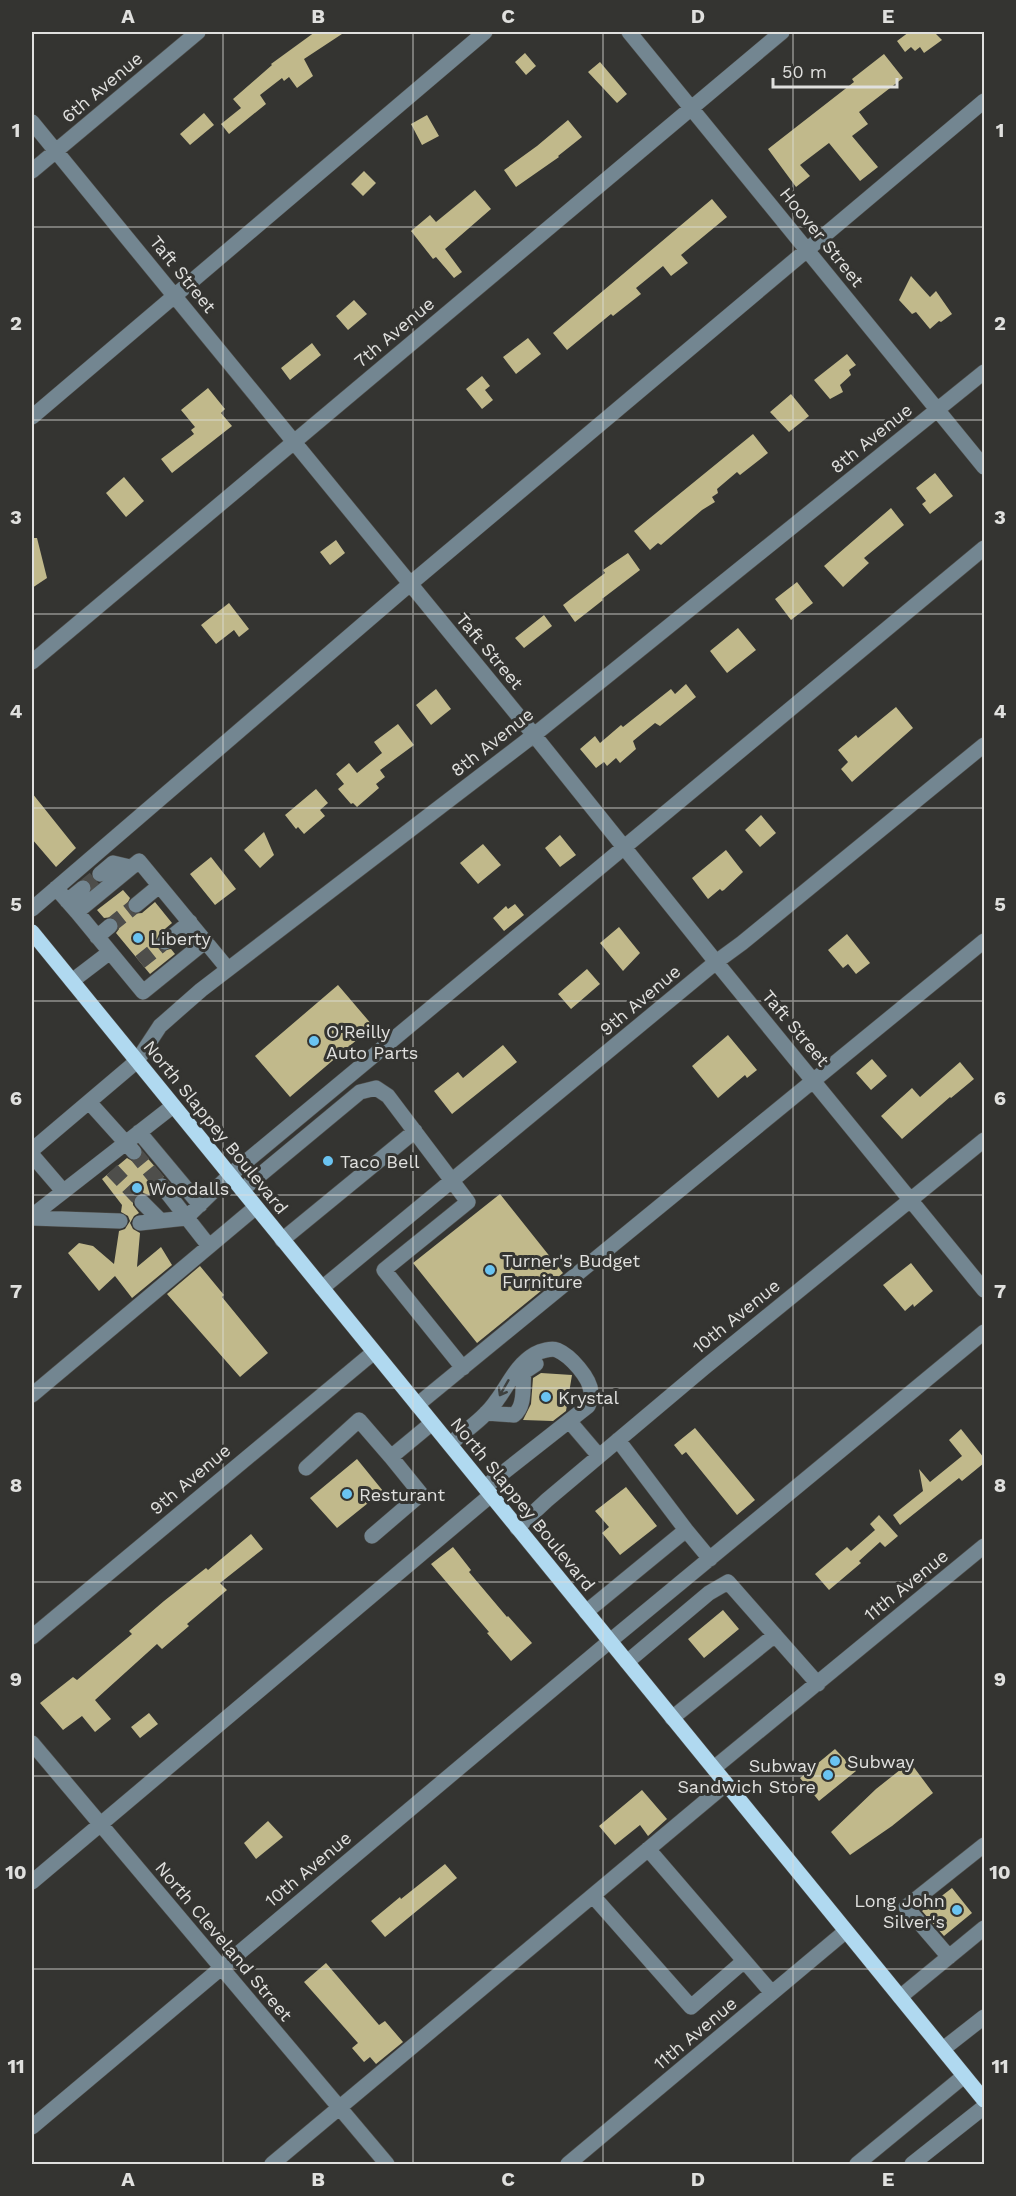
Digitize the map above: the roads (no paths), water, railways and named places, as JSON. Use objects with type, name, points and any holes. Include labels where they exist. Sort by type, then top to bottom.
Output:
[{"type":"main road","name":"North Slappey Boulevard","points":[[32,932],[984,2100]]},
{"type":"street","name":"6th Avenue","points":[[32,171],[198,32]]},
{"type":"street","points":[[32,417],[485,32]]},
{"type":"street","name":"Hoover Street","points":[[629,32],[984,467]]},
{"type":"street","name":"7th Avenue","points":[[32,662],[782,32]]},
{"type":"street","points":[[32,909],[410,584],[984,101]]},
{"type":"street","name":"Taft Street","points":[[32,122],[295,441],[716,962],[912,1198],[984,1290]]},
{"type":"street","name":"8th Avenue","points":[[32,1150],[137,1061],[160,1026],[228,969],[534,735],[984,372]]},
{"type":"street","points":[[140,1223],[186,1218],[230,1175],[984,548]]},
{"type":"street","name":"9th Avenue","points":[[322,1288],[716,962],[984,745]]},
{"type":"street","points":[[72,906],[139,861],[228,969]]},
{"type":"street","points":[[100,874],[113,862],[130,867]]},
{"type":"street","points":[[136,905],[159,886]]},
{"type":"street","points":[[56,888],[143,992],[206,941]]},
{"type":"street","points":[[72,906],[83,888]]},
{"type":"street","points":[[165,942],[190,922]]},
{"type":"street","points":[[97,937],[110,926]]},
{"type":"street","points":[[417,1405],[815,1082],[984,941]]},
{"type":"street","points":[[72,981],[110,952]]},
{"type":"street","points":[[128,972],[140,962]]},
{"type":"street","points":[[242,1190],[360,1092],[376,1088],[388,1096],[468,1202],[384,1270],[463,1368]]},
{"type":"street","points":[[89,1102],[130,1148]]},
{"type":"street","points":[[32,1217],[63,1191],[108,1165],[130,1148],[139,1132],[173,1106]]},
{"type":"street","points":[[282,1240],[415,1131]]},
{"type":"street","points":[[139,1132],[200,1205]]},
{"type":"street","name":"10th Avenue","points":[[517,1528],[618,1440],[984,1140]]},
{"type":"street","points":[[32,1155],[63,1191]]},
{"type":"street","points":[[162,1186],[209,1246]]},
{"type":"street","points":[[142,1202],[160,1221]]},
{"type":"street","points":[[32,1395],[256,1207]]},
{"type":"street","points":[[32,1217],[120,1221]]},
{"type":"street","name":"10th Avenue","points":[[32,2127],[610,1641],[984,1332]]},
{"type":"street","points":[[32,1882],[588,1406],[592,1394],[589,1382],[568,1357],[557,1350],[551,1349],[535,1354],[515,1371],[498,1400],[486,1413],[450,1444]]},
{"type":"street","name":"9th Avenue","points":[[32,1637],[374,1352]]},
{"type":"street","points":[[486,1413],[514,1415],[521,1406],[524,1372],[529,1366],[568,1357]]},
{"type":"street","points":[[306,1468],[359,1420],[421,1494],[372,1536]]},
{"type":"street","points":[[570,1422],[599,1456]]},
{"type":"street","points":[[391,1457],[432,1423]]},
{"type":"street","points":[[618,1440],[710,1559]]},
{"type":"street","points":[[586,1612],[686,1530]]},
{"type":"street","name":"11th Avenue","points":[[714,1768],[984,1546]]},
{"type":"street","points":[[627,1662],[709,1593],[728,1582],[818,1684]]},
{"type":"street","points":[[672,1718],[775,1635]]},
{"type":"street","name":"North Cleveland Street","points":[[32,1743],[387,2164]]},
{"type":"street","points":[[272,2164],[726,1784]]},
{"type":"street","points":[[949,1957],[906,1907],[984,1845]]},
{"type":"street","points":[[648,1849],[772,1993]]},
{"type":"street","points":[[593,1896],[691,2007],[744,1961]]},
{"type":"street","points":[[900,1997],[984,1928]]},
{"type":"street","name":"11th Avenue","points":[[568,2164],[846,1930]]},
{"type":"street","points":[[943,2049],[984,2017]]},
{"type":"street","points":[[856,2164],[964,2076]]},
{"type":"street","points":[[912,2164],[984,2107]]},
{"type":"tunnel","points":[[83,888],[100,874]]},
{"type":"tunnel","points":[[110,926],[136,905]]},
{"type":"tunnel","points":[[140,962],[165,942]]},
{"type":"tunnel","points":[[134,1152],[162,1186]]},
{"type":"tunnel","points":[[112,1170],[142,1202]]},
{"type":"place","name":"Liberty","points":[[138,938]]},
{"type":"place","name":"O'Reilly Auto Parts","points":[[314,1041]]},
{"type":"place","name":"Taco Bell","points":[[328,1161]]},
{"type":"place","name":"Woodalls","points":[[137,1188]]},
{"type":"place","name":"Turner's Budget Furniture","points":[[490,1270]]},
{"type":"place","name":"Krystal","points":[[546,1397]]},
{"type":"place","name":"Resturant","points":[[347,1494]]},
{"type":"place","name":"Subway","points":[[835,1761]]},
{"type":"place","name":"Subway Sandwich Store","points":[[828,1775]]},
{"type":"place","name":"Long John Silver's","points":[[957,1910]]}]
